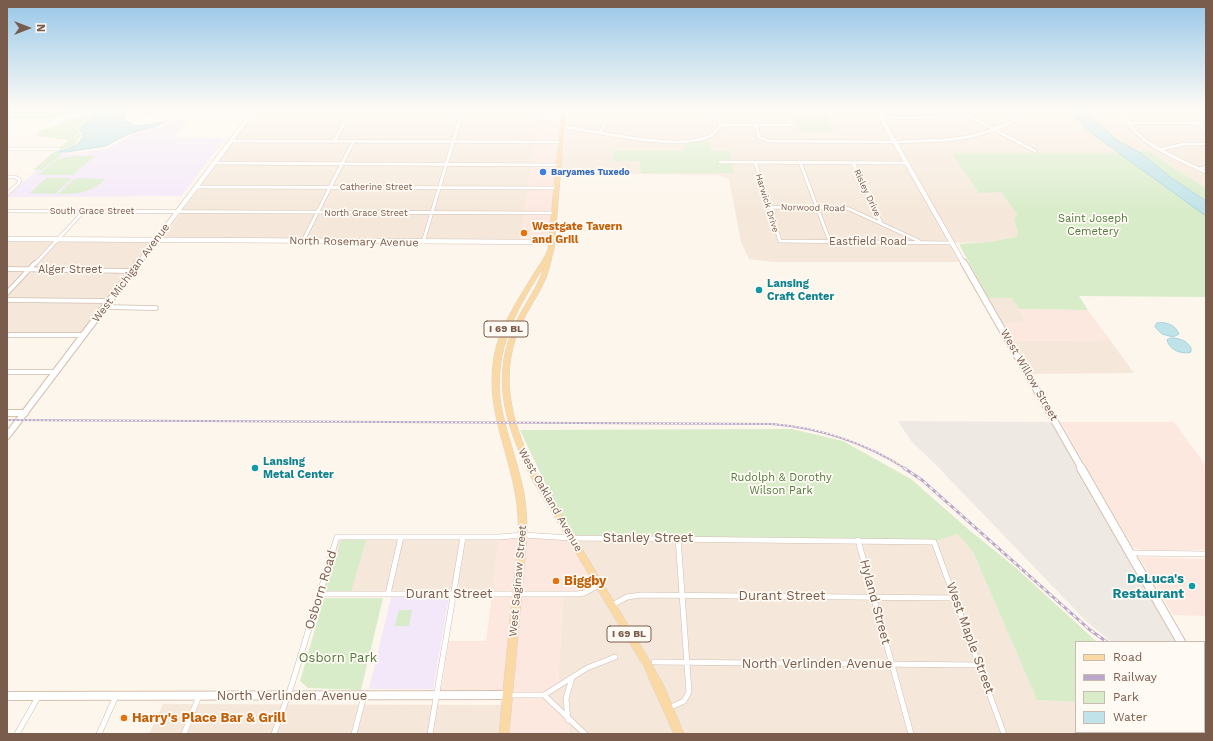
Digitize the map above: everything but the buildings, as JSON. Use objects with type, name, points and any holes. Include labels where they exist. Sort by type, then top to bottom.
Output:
[{"type":"main road","name":"West Saginaw Street","points":[[504,734],[523,535],[522,502],[516,472],[504,440],[498,413],[495,388],[497,365],[501,345],[512,317],[538,271],[549,256],[552,242],[561,144]]},
{"type":"main road","name":"West Oakland Avenue","points":[[549,256],[549,265],[521,317],[511,343],[506,367],[506,395],[512,427],[523,455],[647,664],[679,734]]},
{"type":"street","name":"West Michigan Avenue","points":[[7,436],[228,144]]},
{"type":"street","points":[[303,241],[352,144]]},
{"type":"street","points":[[423,242],[430,214],[452,144]]},
{"type":"street","name":"West Willow Street","points":[[896,144],[1181,641]]},
{"type":"street","points":[[1021,144],[1035,151]]},
{"type":"street","points":[[1153,144],[1206,172]]},
{"type":"street","points":[[1161,149],[1184,144],[1206,144]]},
{"type":"street","points":[[7,149],[59,149]]},
{"type":"street","points":[[720,162],[907,163]]},
{"type":"street","name":"Harwick Drive","points":[[755,162],[778,239],[782,241]]},
{"type":"street","points":[[800,162],[830,242]]},
{"type":"street","points":[[213,163],[559,165]]},
{"type":"street","name":"Risley Drive","points":[[853,163],[881,223]]},
{"type":"street","points":[[1200,169],[1206,167]]},
{"type":"street","points":[[7,177],[19,178],[18,184],[7,194]]},
{"type":"street","name":"Catherine Street","points":[[196,187],[557,188]]},
{"type":"street","name":"Norwood Road","points":[[769,207],[847,208],[922,242]]},
{"type":"street","name":"South Grace Street","points":[[7,211],[177,211]]},
{"type":"street","points":[[7,293],[84,211]]},
{"type":"street","name":"North Grace Street","points":[[177,211],[430,214],[554,213]]},
{"type":"street","name":"North Rosemary Avenue","points":[[7,239],[552,242]]},
{"type":"street","name":"Eastfield Road","points":[[782,241],[953,243]]},
{"type":"street","name":"Alger Street","points":[[7,269],[132,271]]},
{"type":"street","points":[[7,300],[109,301]]},
{"type":"street","points":[[104,308],[156,308]]},
{"type":"street","points":[[7,334],[84,335]]},
{"type":"street","points":[[7,372],[56,372]]},
{"type":"street","points":[[7,413],[25,413]]},
{"type":"street","name":"Stanley Street","points":[[337,537],[463,537],[523,535],[571,538],[934,542]]},
{"type":"street","name":"Osborn Road","points":[[274,734],[287,694],[292,684],[337,537]]},
{"type":"street","points":[[388,594],[401,537]]},
{"type":"street","points":[[430,734],[463,537]]},
{"type":"street","points":[[668,708],[682,704],[688,697],[678,538]]},
{"type":"street","name":"Hyland Street","points":[[858,540],[911,734]]},
{"type":"street","name":"West Maple Street","points":[[934,542],[1004,734]]},
{"type":"street","points":[[1131,553],[1206,554]]},
{"type":"street","name":"Durant Street","points":[[320,594],[577,594],[584,593],[600,585]]},
{"type":"street","name":"Durant Street","points":[[612,606],[632,595],[955,598]]},
{"type":"street","points":[[586,734],[569,720],[544,695],[587,668],[615,657]]},
{"type":"street","name":"North Verlinden Avenue","points":[[654,662],[980,665]]},
{"type":"street","points":[[569,720],[566,708],[566,693],[572,678]]},
{"type":"street","name":"North Verlinden Avenue","points":[[7,696],[199,696],[287,694],[364,696],[544,695]]},
{"type":"street","points":[[17,734],[38,696]]},
{"type":"street","points":[[99,734],[116,696]]},
{"type":"street","points":[[184,734],[199,696]]},
{"type":"street","points":[[354,734],[364,696]]},
{"type":"shaded area","points":[[117,144],[222,144],[181,196],[7,197],[56,153],[77,154],[109,148]]},
{"type":"shaded area","points":[[232,144],[535,144],[520,242],[161,240]]},
{"type":"shaded area","points":[[535,144],[557,144],[557,188],[552,242],[520,242]]},
{"type":"shaded area","points":[[565,144],[1106,144],[1119,153],[953,153],[1001,192],[1017,214],[1014,220],[1018,234],[1016,237],[989,242],[953,243],[967,262],[773,262],[749,259],[741,242],[729,179],[718,175],[558,173]]},
{"type":"shaded area","points":[[1123,144],[1206,144],[1206,188],[1155,155],[1141,153]]},
{"type":"shaded area","points":[[7,239],[152,241],[80,335],[7,335]]},
{"type":"shaded area","points":[[1012,297],[1027,323],[1003,323],[988,298]]},
{"type":"shaded area","points":[[1019,309],[1088,310],[1110,340],[1014,341],[1003,323],[1027,322]]},
{"type":"shaded area","points":[[1110,340],[1134,373],[1032,374],[1014,341]]},
{"type":"shaded area","points":[[898,421],[1051,422],[1175,641],[1109,640],[1086,621],[911,441]]},
{"type":"shaded area","points":[[1060,422],[1174,422],[1206,466],[1206,550],[1141,550],[1133,547]]},
{"type":"shaded area","points":[[958,534],[973,552],[1037,700],[1075,702],[1075,733],[1205,733],[1206,709],[1206,734],[679,734],[668,708],[615,613],[678,734],[568,734],[569,720],[544,695],[558,685],[563,594],[571,538],[934,542]]},
{"type":"shaded area","points":[[337,537],[499,537],[492,596],[320,594]]},
{"type":"shaded area","points":[[499,537],[571,538],[599,585],[584,593],[563,594],[558,685],[544,695],[569,720],[568,734],[504,734],[508,696],[436,695],[442,685],[449,641],[486,641]]},
{"type":"shaded area","points":[[1139,557],[1206,559],[1206,616],[1173,615]]},
{"type":"shaded area","points":[[391,597],[449,597],[433,689],[369,689]]},
{"type":"shaded area","points":[[163,704],[502,705],[499,734],[149,734]]},
{"type":"green space","points":[[64,144],[75,144],[73,146],[59,151],[61,155],[41,170],[33,170]]},
{"type":"green space","points":[[683,144],[710,144],[711,151],[729,151],[734,173],[641,173],[640,161],[614,161],[613,151],[685,151]]},
{"type":"green space","points":[[1148,151],[1206,188],[1206,201],[1170,177],[1140,152]]},
{"type":"green space","name":"Saint Joseph Cemetery","points":[[952,153],[1119,153],[1206,216],[1206,297],[1079,296],[1088,310],[1019,309],[1012,298],[988,298],[959,244],[989,242],[1016,237],[1018,233],[1014,220],[1017,214],[1001,192],[979,193]]},
{"type":"green space","points":[[73,156],[95,156],[73,175],[38,175],[57,159]]},
{"type":"green space","points":[[46,178],[71,179],[55,194],[30,193]]},
{"type":"green space","points":[[79,178],[105,179],[100,184],[83,192],[58,194],[73,180]]},
{"type":"green space","name":"Rudolph & Dorothy Wilson Park","points":[[792,429],[843,441],[911,479],[968,529],[1016,568],[1096,641],[1075,641],[1075,702],[1037,700],[973,552],[958,534],[934,542],[571,538],[520,430]]},
{"type":"green space","points":[[341,540],[366,540],[351,592],[325,592]]},
{"type":"green space","name":"Osborn Park","points":[[324,598],[383,598],[361,690],[308,688],[300,681]]},
{"type":"green space","points":[[399,610],[412,610],[409,626],[395,626]]},
{"type":"water","points":[[77,144],[110,144],[105,146],[59,152]]},
{"type":"water","points":[[1106,144],[1123,144],[1141,153],[1170,177],[1206,201],[1206,216]]},
{"type":"water","points":[[1157,323],[1170,324],[1178,331],[1179,334],[1173,337],[1162,334],[1155,327]]},
{"type":"water","points":[[1171,338],[1180,339],[1185,342],[1191,348],[1191,352],[1184,353],[1176,351],[1170,347],[1167,340]]},
{"type":"railway","points":[[7,420],[772,424],[808,429],[842,438],[874,451],[906,469]]},
{"type":"railway","points":[[904,468],[922,480],[1090,630],[1106,641]]},
{"type":"place","name":"Baryames Tuxedo","points":[[543,172]]},
{"type":"place","name":"Westgate Tavern and Grill","points":[[524,233]]},
{"type":"place","name":"Lansing Craft Center","points":[[759,290]]},
{"type":"place","name":"Lansing Metal Center","points":[[255,468]]},
{"type":"place","name":"Biggby","points":[[556,581]]},
{"type":"place","name":"DeLuca's Restaurant","points":[[1192,586]]},
{"type":"place","name":"Harry's Place Bar & Grill","points":[[124,718]]}]
